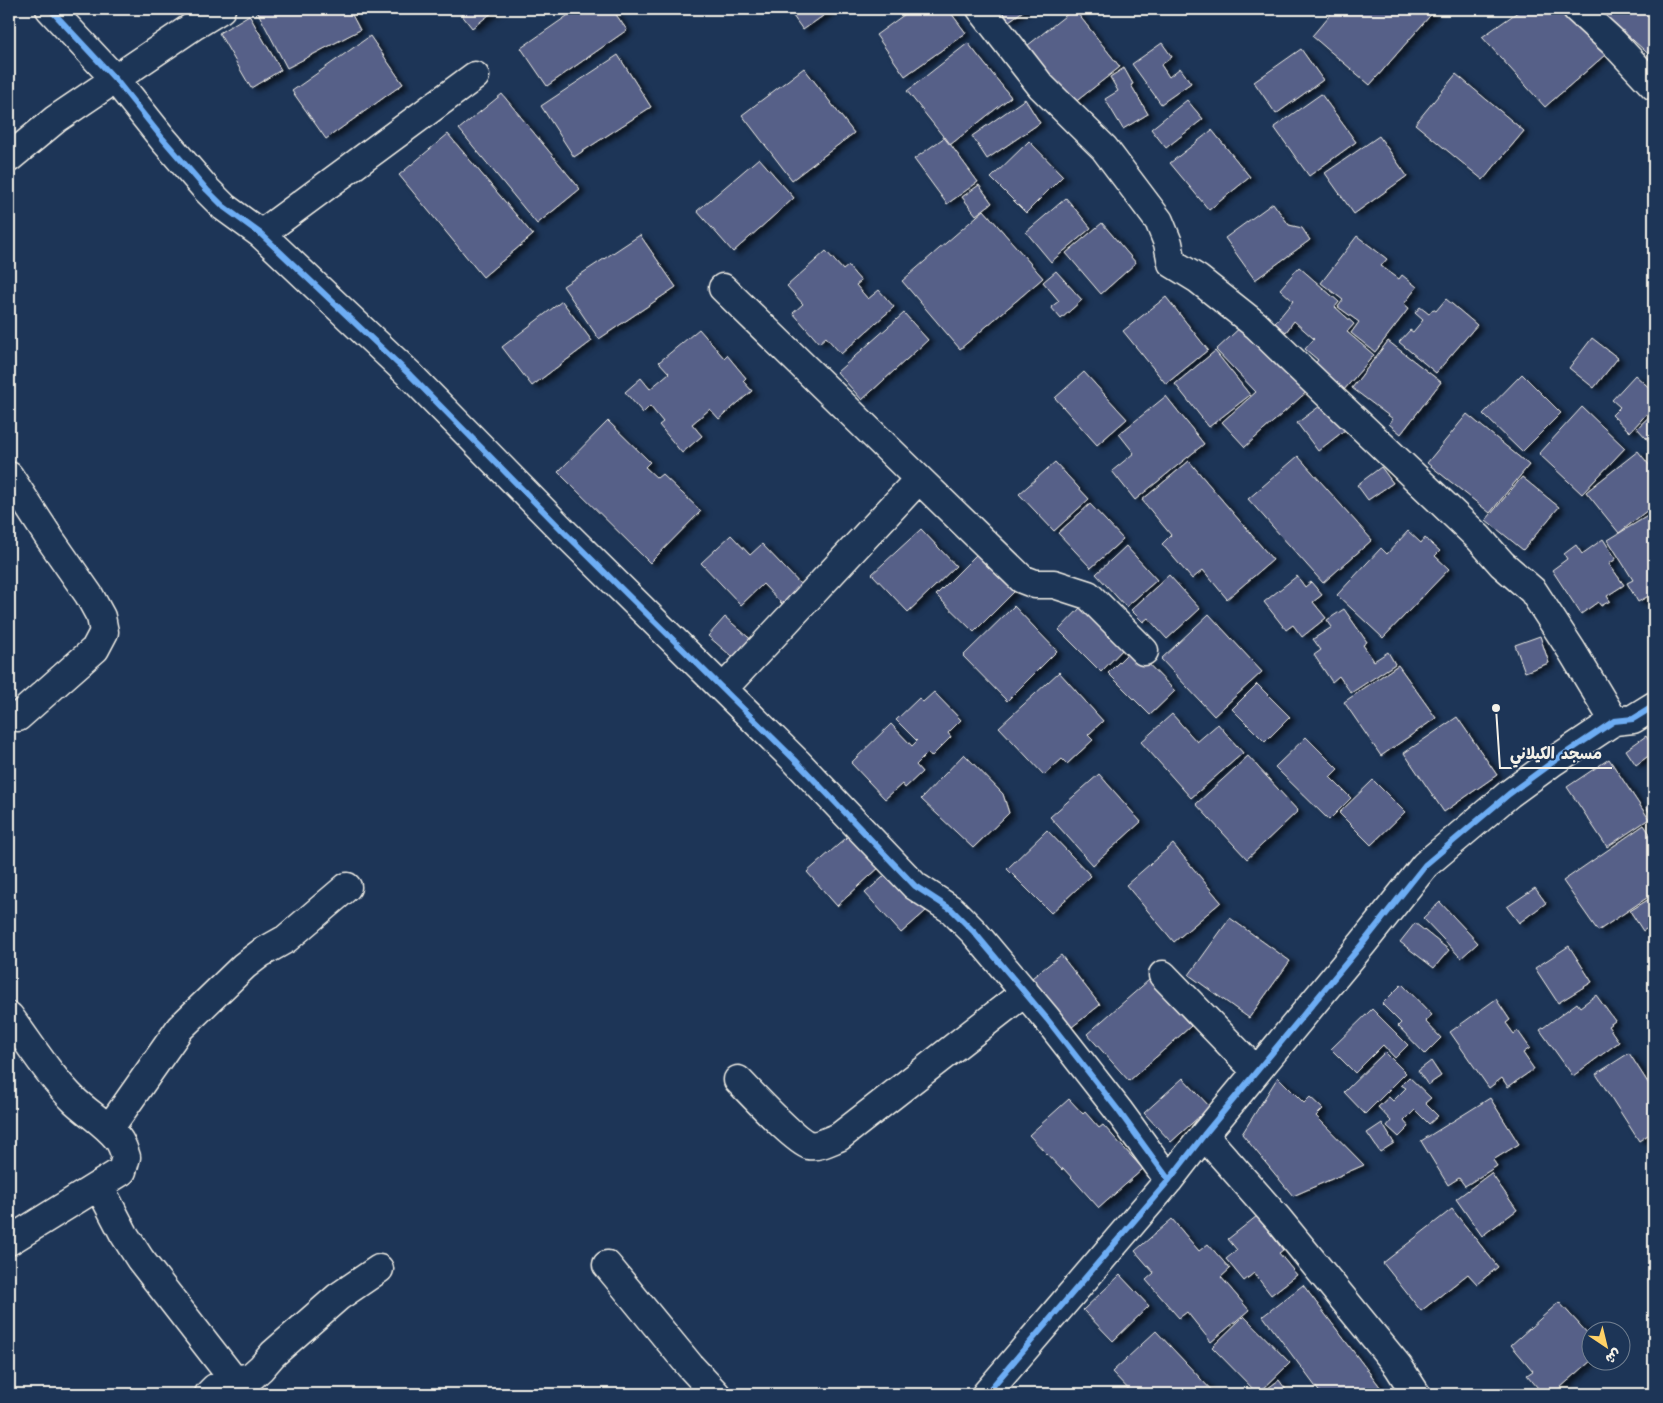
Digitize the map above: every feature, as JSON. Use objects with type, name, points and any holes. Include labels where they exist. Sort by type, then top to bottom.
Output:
[{"type":"street","points":[[50,9],[116,80],[163,139],[224,207],[261,234],[410,375],[564,532],[797,762],[915,886],[952,910],[974,932],[1118,1110],[1170,1180]]},
{"type":"street","points":[[9,158],[56,120],[221,9]]},
{"type":"street","points":[[981,9],[1040,86],[1104,148],[1159,221],[1168,244],[1172,263],[1198,279],[1256,325],[1479,538],[1502,564],[1533,591],[1614,721]]},
{"type":"street","points":[[1577,9],[1613,42],[1654,86]]},
{"type":"street","points":[[261,234],[474,76]]},
{"type":"street","points":[[723,288],[1022,579],[1035,584],[1054,584],[1088,595],[1144,651]]},
{"type":"street","points":[[9,476],[50,540],[89,595],[101,617],[104,632],[95,649],[18,717]]},
{"type":"street","points":[[723,690],[919,479]]},
{"type":"street","points":[[986,1394],[1170,1180],[1204,1135],[1425,865],[1509,794],[1614,721],[1633,719],[1654,706]]},
{"type":"street","points":[[109,1129],[180,1028],[244,966],[286,939],[347,887]]},
{"type":"street","points":[[1163,975],[1256,1071]]},
{"type":"street","points":[[738,1080],[797,1137],[810,1145],[821,1144],[839,1137],[1024,992]]},
{"type":"street","points":[[9,1016],[43,1065],[74,1101],[109,1129],[119,1140],[126,1156],[122,1171],[99,1186],[85,1192],[9,1241]]},
{"type":"street","points":[[1204,1135],[1290,1234],[1398,1366],[1416,1394]]},
{"type":"street","points":[[99,1186],[124,1234],[140,1259],[234,1380]]},
{"type":"street","points":[[607,1265],[690,1366],[716,1394]]},
{"type":"street","points":[[208,1394],[215,1388],[234,1380],[251,1377],[273,1354],[338,1297],[379,1269]]},
{"type":"building","points":[[256,9],[349,9],[360,30],[287,68]]},
{"type":"building","points":[[457,9],[497,9],[472,28]]},
{"type":"building","points":[[577,9],[612,9],[627,30],[547,86],[521,48]]},
{"type":"building","points":[[788,9],[833,9],[803,30]]},
{"type":"building","points":[[912,9],[948,9],[966,33],[905,76],[876,35]]},
{"type":"building","points":[[1001,9],[1026,9],[1009,21]]},
{"type":"building","points":[[1074,9],[1120,67],[1069,107],[1023,49]]},
{"type":"building","points":[[1335,9],[1435,10],[1370,85],[1312,36]]},
{"type":"building","points":[[1522,9],[1563,9],[1605,55],[1545,107],[1482,37]]},
{"type":"building","points":[[1607,9],[1654,9],[1654,59],[1603,13]]},
{"type":"building","points":[[249,15],[281,70],[251,88],[219,33]]},
{"type":"building","points":[[370,36],[403,84],[326,139],[292,91]]},
{"type":"building","points":[[968,43],[1011,97],[950,145],[907,91]]},
{"type":"building","points":[[1162,43],[1172,57],[1161,65],[1169,77],[1180,68],[1191,83],[1161,104],[1132,64]]},
{"type":"building","points":[[1301,49],[1323,80],[1276,114],[1254,82]]},
{"type":"building","points":[[618,55],[651,107],[574,157],[541,106]]},
{"type":"building","points":[[804,68],[854,133],[792,180],[742,115]]},
{"type":"building","points":[[1124,68],[1133,84],[1131,85],[1148,114],[1123,129],[1105,99],[1118,91],[1110,77]]},
{"type":"building","points":[[1456,74],[1524,131],[1483,180],[1415,124]]},
{"type":"building","points":[[502,94],[580,189],[537,224],[459,129]]},
{"type":"building","points":[[1321,94],[1356,142],[1309,176],[1274,127]]},
{"type":"building","points":[[1025,99],[1040,123],[987,159],[972,136]]},
{"type":"building","points":[[1187,100],[1203,119],[1166,148],[1151,129]]},
{"type":"building","points":[[1212,130],[1250,177],[1209,210],[1170,163]]},
{"type":"building","points":[[448,134],[533,235],[483,277],[399,175]]},
{"type":"building","points":[[1379,136],[1407,176],[1354,214],[1325,173]]},
{"type":"building","points":[[945,137],[978,182],[947,204],[914,159]]},
{"type":"building","points":[[1029,141],[1063,176],[1026,213],[991,178]]},
{"type":"building","points":[[759,158],[794,198],[733,252],[697,211]]},
{"type":"building","points":[[979,185],[992,203],[976,215],[962,197]]},
{"type":"building","points":[[1066,198],[1091,228],[1051,262],[1026,232]]},
{"type":"building","points":[[1273,203],[1289,225],[1302,228],[1310,240],[1255,280],[1225,238]]},
{"type":"building","points":[[984,210],[1043,278],[960,349],[902,281]]},
{"type":"building","points":[[1102,223],[1136,263],[1101,294],[1066,253]]},
{"type":"building","points":[[640,235],[676,287],[599,339],[563,286]]},
{"type":"building","points":[[1357,236],[1387,259],[1381,266],[1399,279],[1402,275],[1417,287],[1404,304],[1409,308],[1375,352],[1351,333],[1359,322],[1338,307],[1343,300],[1321,283]]},
{"type":"building","points":[[826,251],[843,270],[848,266],[861,281],[856,285],[868,299],[879,290],[894,307],[841,354],[826,337],[819,343],[793,313],[803,304],[787,286]]},
{"type":"building","points":[[1299,267],[1339,302],[1335,307],[1354,324],[1347,332],[1374,355],[1343,391],[1313,366],[1318,360],[1305,349],[1314,339],[1294,321],[1286,332],[1275,323],[1293,301],[1280,289]]},
{"type":"building","points":[[1056,271],[1082,300],[1061,319],[1051,307],[1059,301],[1043,282]]},
{"type":"building","points":[[1166,297],[1208,350],[1166,384],[1123,331]]},
{"type":"building","points":[[1446,299],[1477,325],[1436,373],[1399,342],[1410,330],[1413,332],[1423,320],[1415,313],[1420,307],[1429,314],[1433,309],[1436,311]]},
{"type":"building","points":[[562,301],[592,341],[532,386],[502,347]]},
{"type":"building","points":[[904,313],[928,340],[862,400],[837,372]]},
{"type":"building","points":[[1245,323],[1311,388],[1245,447],[1222,422],[1256,392],[1216,350]]},
{"type":"building","points":[[699,329],[724,358],[727,355],[746,378],[743,381],[752,391],[719,419],[710,409],[692,424],[702,436],[682,453],[659,425],[663,422],[650,406],[643,413],[625,392],[641,378],[650,389],[669,373],[659,362]]},
{"type":"building","points":[[1592,338],[1618,358],[1594,388],[1569,368]]},
{"type":"building","points":[[1388,341],[1441,382],[1401,434],[1389,424],[1393,419],[1352,388]]},
{"type":"building","points":[[1215,351],[1250,395],[1209,427],[1175,384]]},
{"type":"building","points":[[1084,372],[1127,419],[1097,445],[1055,398]]},
{"type":"building","points":[[1522,374],[1561,413],[1522,452],[1483,414]]},
{"type":"building","points":[[1635,375],[1654,392],[1654,406],[1630,432],[1612,415],[1620,407],[1612,400]]},
{"type":"building","points":[[1166,396],[1204,444],[1135,500],[1112,471],[1134,453],[1119,434]]},
{"type":"building","points":[[1324,403],[1345,430],[1318,451],[1297,423]]},
{"type":"building","points":[[1582,407],[1625,448],[1582,494],[1539,454]]},
{"type":"building","points":[[1654,412],[1654,447],[1637,428]]},
{"type":"building","points":[[1467,414],[1529,465],[1490,513],[1427,463]]},
{"type":"building","points":[[608,421],[650,462],[645,467],[657,478],[662,474],[701,511],[650,563],[558,472]]},
{"type":"building","points":[[1638,451],[1654,471],[1654,505],[1619,533],[1586,492]]},
{"type":"building","points":[[1298,456],[1372,540],[1323,583],[1248,499]]},
{"type":"building","points":[[1189,461],[1273,560],[1227,599],[1203,570],[1192,579],[1162,544],[1171,535],[1142,500]]},
{"type":"building","points":[[1055,462],[1089,499],[1054,531],[1019,494]]},
{"type":"building","points":[[1381,467],[1393,483],[1368,500],[1357,485]]},
{"type":"building","points":[[1522,477],[1559,507],[1523,550],[1486,520]]},
{"type":"building","points":[[1090,504],[1123,539],[1091,568],[1058,533]]},
{"type":"building","points":[[1654,512],[1654,593],[1638,602],[1627,583],[1633,580],[1608,540]]},
{"type":"building","points":[[921,529],[956,566],[908,612],[872,574]]},
{"type":"building","points":[[1408,531],[1421,543],[1425,538],[1440,551],[1435,556],[1449,569],[1383,638],[1337,595],[1381,548],[1387,554]]},
{"type":"building","points":[[731,535],[750,555],[762,544],[803,587],[783,605],[763,584],[741,605],[701,563]]},
{"type":"building","points":[[1603,539],[1616,559],[1609,564],[1624,585],[1607,596],[1610,601],[1601,606],[1598,602],[1581,614],[1552,570],[1567,559],[1564,554],[1576,545],[1582,554]]},
{"type":"building","points":[[1126,546],[1157,580],[1126,607],[1096,574]]},
{"type":"building","points":[[976,555],[1014,592],[974,632],[936,595]]},
{"type":"building","points":[[1169,575],[1200,609],[1167,639],[1148,618],[1143,622],[1131,610]]},
{"type":"building","points":[[1297,576],[1305,587],[1311,582],[1322,595],[1313,602],[1326,618],[1302,637],[1293,625],[1286,630],[1264,602]]},
{"type":"building","points":[[1083,605],[1125,647],[1101,672],[1059,630]]},
{"type":"building","points":[[1014,606],[1057,651],[1007,701],[963,656]]},
{"type":"building","points":[[1344,609],[1367,642],[1363,645],[1374,661],[1388,652],[1395,664],[1351,693],[1339,676],[1332,682],[1314,655],[1321,650],[1313,639],[1332,627],[1327,620]]},
{"type":"building","points":[[1209,614],[1262,672],[1214,716],[1161,659]]},
{"type":"building","points":[[725,617],[755,643],[738,662],[708,636]]},
{"type":"building","points":[[1540,636],[1549,663],[1525,672],[1515,645]]},
{"type":"building","points":[[1133,648],[1175,691],[1150,715],[1108,673]]},
{"type":"building","points":[[1398,665],[1436,718],[1381,756],[1344,702]]},
{"type":"building","points":[[1059,672],[1103,721],[1088,735],[1093,740],[1067,764],[1062,759],[1044,775],[999,727]]},
{"type":"building","points":[[1257,684],[1290,717],[1265,742],[1232,709]]},
{"type":"building","points":[[934,692],[961,720],[948,733],[951,737],[931,757],[928,753],[916,765],[922,772],[905,788],[902,784],[885,799],[851,763],[891,724],[912,746],[917,741],[896,720],[919,698],[923,702]]},
{"type":"building","points":[[1172,714],[1197,742],[1218,724],[1243,753],[1191,798],[1141,742]]},
{"type":"building","points":[[1457,717],[1497,775],[1444,812],[1404,753]]},
{"type":"building","points":[[1646,736],[1654,748],[1654,752],[1636,765],[1626,750]]},
{"type":"building","points":[[1306,737],[1338,769],[1330,777],[1351,798],[1329,820],[1275,767]]},
{"type":"building","points":[[964,754],[1003,794],[1009,813],[973,848],[921,799]]},
{"type":"building","points":[[1248,756],[1298,811],[1247,859],[1196,804]]},
{"type":"building","points":[[1609,759],[1649,819],[1607,847],[1567,787]]},
{"type":"building","points":[[1099,774],[1141,822],[1093,865],[1050,817]]},
{"type":"building","points":[[1373,780],[1405,812],[1371,845],[1339,813]]},
{"type":"building","points":[[1654,802],[1654,819],[1646,807]]},
{"type":"building","points":[[1644,825],[1654,840],[1654,893],[1598,931],[1563,881]]},
{"type":"building","points":[[1047,830],[1091,876],[1051,913],[1007,869]]},
{"type":"building","points":[[853,832],[882,865],[837,906],[807,872]]},
{"type":"building","points":[[1173,844],[1221,902],[1174,942],[1126,885]]},
{"type":"building","points":[[890,871],[926,911],[901,933],[865,893]]},
{"type":"building","points":[[1535,888],[1546,903],[1519,923],[1507,907]]},
{"type":"building","points":[[1654,896],[1654,924],[1643,931],[1630,911]]},
{"type":"building","points":[[1440,902],[1478,943],[1461,958],[1423,918]]},
{"type":"building","points":[[1230,918],[1290,961],[1249,1018],[1189,975]]},
{"type":"building","points":[[1415,923],[1449,950],[1434,968],[1400,942]]},
{"type":"building","points":[[1569,946],[1592,982],[1558,1003],[1535,968]]},
{"type":"building","points":[[1061,955],[1100,1005],[1067,1031],[1028,981]]},
{"type":"building","points":[[1149,980],[1191,1026],[1129,1081],[1087,1034]]},
{"type":"building","points":[[1402,984],[1432,1015],[1425,1021],[1441,1038],[1425,1054],[1398,1026],[1401,1023],[1382,1004]]},
{"type":"building","points":[[1596,995],[1615,1021],[1608,1026],[1619,1042],[1573,1076],[1540,1030],[1577,1003],[1580,1007]]},
{"type":"building","points":[[1496,999],[1510,1020],[1506,1023],[1514,1034],[1518,1031],[1530,1048],[1523,1053],[1534,1069],[1508,1087],[1502,1078],[1489,1088],[1450,1032]]},
{"type":"building","points":[[1372,1009],[1408,1045],[1395,1058],[1383,1045],[1355,1073],[1331,1049]]},
{"type":"building","points":[[1385,1052],[1406,1073],[1365,1114],[1344,1092]]},
{"type":"building","points":[[1629,1053],[1654,1092],[1654,1131],[1639,1141],[1596,1074]]},
{"type":"building","points":[[1431,1061],[1441,1076],[1428,1085],[1418,1071]]},
{"type":"building","points":[[1278,1077],[1304,1103],[1310,1097],[1323,1109],[1316,1116],[1364,1165],[1293,1196],[1242,1134]]},
{"type":"building","points":[[1409,1077],[1431,1098],[1425,1103],[1438,1116],[1429,1124],[1415,1110],[1404,1121],[1409,1127],[1399,1137],[1387,1126],[1391,1121],[1378,1107],[1389,1097],[1393,1101],[1406,1088],[1401,1085]]},
{"type":"building","points":[[1183,1078],[1210,1107],[1171,1142],[1144,1113]]},
{"type":"building","points":[[1490,1098],[1519,1144],[1493,1160],[1497,1166],[1465,1186],[1459,1178],[1448,1185],[1421,1141]]},
{"type":"building","points":[[1069,1099],[1083,1114],[1085,1112],[1099,1128],[1103,1125],[1143,1169],[1099,1208],[1063,1168],[1062,1170],[1029,1135]]},
{"type":"building","points":[[1382,1123],[1394,1143],[1380,1152],[1367,1133]]},
{"type":"building","points":[[1491,1173],[1517,1210],[1482,1236],[1456,1199]]},
{"type":"building","points":[[1452,1209],[1498,1267],[1477,1284],[1468,1274],[1421,1311],[1383,1263]]},
{"type":"building","points":[[1257,1216],[1283,1250],[1279,1253],[1297,1275],[1271,1295],[1254,1273],[1244,1281],[1226,1259],[1237,1250],[1228,1239]]},
{"type":"building","points":[[1172,1219],[1199,1251],[1208,1244],[1230,1269],[1221,1277],[1249,1310],[1211,1342],[1187,1312],[1179,1318],[1146,1280],[1154,1273],[1135,1251]]},
{"type":"building","points":[[1120,1275],[1149,1306],[1113,1341],[1083,1310]]},
{"type":"building","points":[[1303,1285],[1381,1388],[1373,1394],[1321,1394],[1263,1316]]},
{"type":"building","points":[[1559,1302],[1580,1325],[1581,1370],[1553,1394],[1543,1394],[1527,1375],[1533,1371],[1511,1345]]},
{"type":"building","points":[[1244,1316],[1290,1363],[1258,1394],[1212,1347]]},
{"type":"building","points":[[1156,1331],[1215,1394],[1133,1394],[1112,1372]]},
{"type":"building","points":[[1279,1380],[1289,1394],[1260,1394]]},
{"type":"cycle path","points":[[50,9],[116,80],[163,139],[224,207],[261,234],[410,375],[564,532],[797,762],[915,886],[952,910],[974,932],[1047,1019],[1118,1110],[1169,1180]]},
{"type":"cycle path","points":[[986,1394],[1169,1180],[1425,865],[1509,794],[1554,761],[1614,721],[1633,719],[1654,706]]},
{"type":"place","name":"مسجد الكيلاني","points":[[1496,708]]}]
